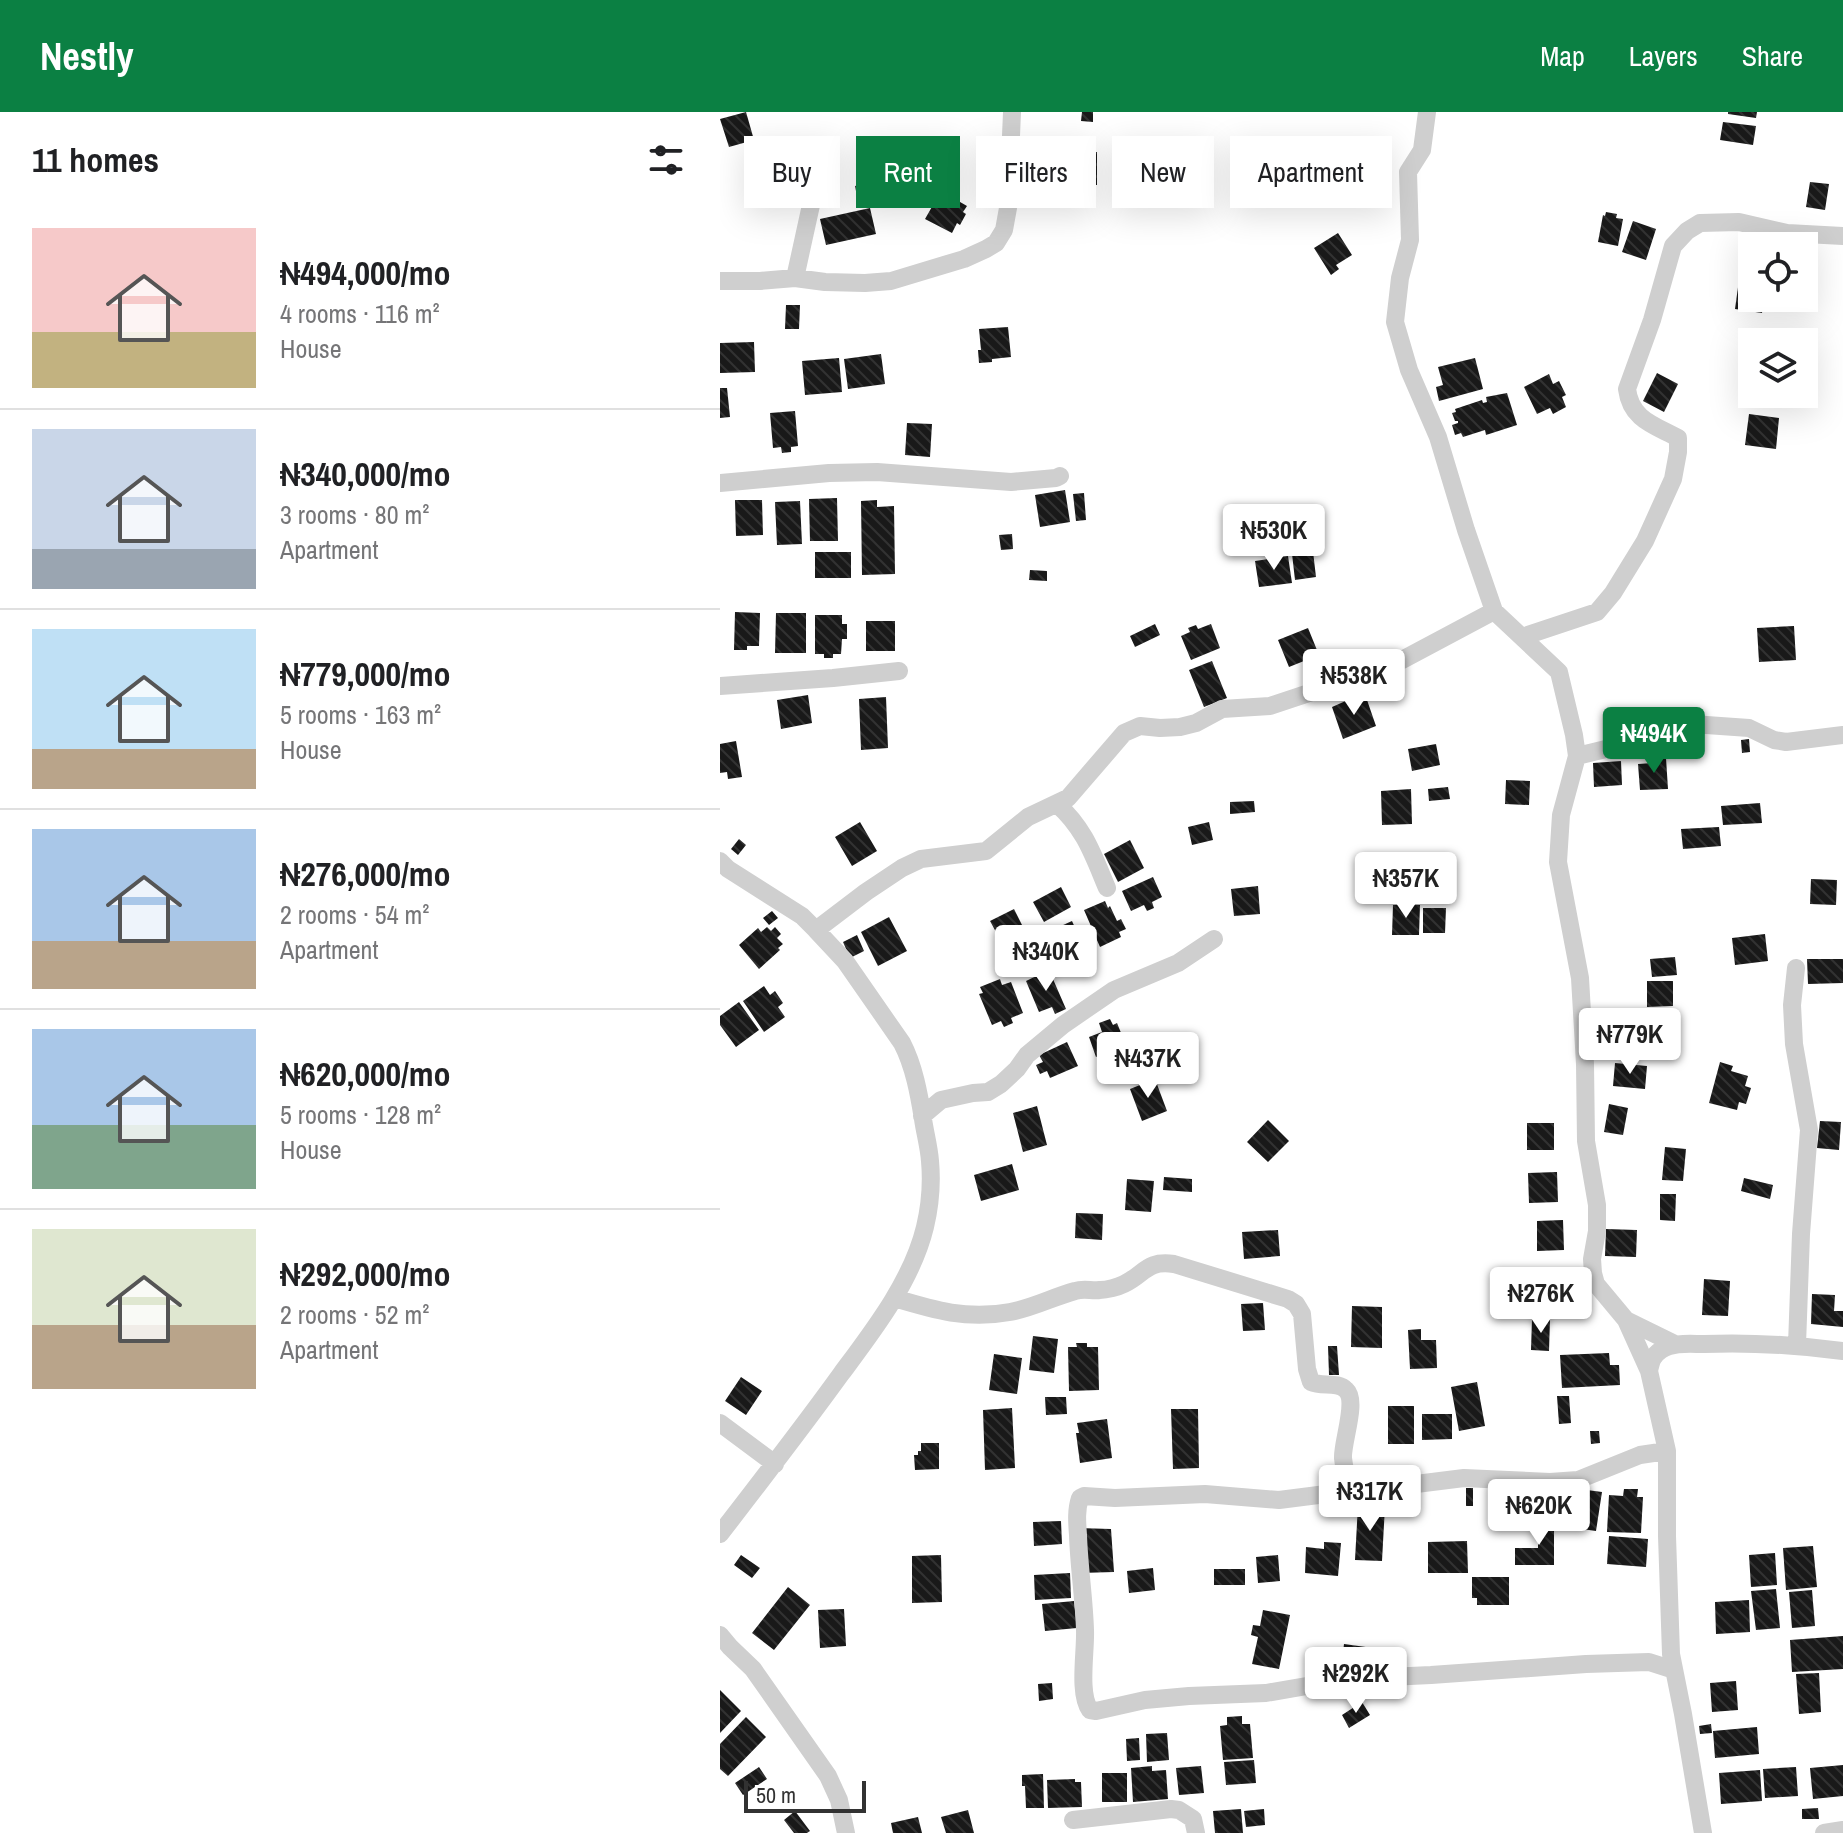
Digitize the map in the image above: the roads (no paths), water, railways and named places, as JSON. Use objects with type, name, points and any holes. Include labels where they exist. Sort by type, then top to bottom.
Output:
[{"type":"street","points":[[720,281],[795,278],[825,282],[891,281],[964,259],[996,243],[1004,230],[1008,208],[1012,112]]},
{"type":"street","points":[[1427,112],[1422,150],[1408,172],[1410,240],[1400,278],[1395,322],[1409,370],[1438,437],[1494,611],[1559,672],[1574,735],[1577,756],[1561,815],[1558,862],[1580,978],[1586,1141],[1597,1205],[1593,1273],[1596,1284],[1626,1320],[1649,1371],[1667,1451],[1671,1654],[1703,1833]]},
{"type":"street","points":[[795,278],[810,208]]},
{"type":"street","points":[[1522,637],[1597,612],[1613,593],[1645,541],[1673,479],[1678,438],[1639,417],[1628,400],[1627,389],[1652,320],[1673,246],[1700,223],[1716,222],[1739,222],[1787,233],[1843,236]]},
{"type":"street","points":[[720,483],[877,472],[1011,482],[1060,476]]},
{"type":"street","points":[[816,930],[866,892],[921,859],[986,851],[1028,817],[1068,798],[1124,733],[1140,726],[1180,727],[1196,723],[1222,709],[1270,706],[1402,660],[1494,611]]},
{"type":"street","points":[[720,686],[899,671]]},
{"type":"street","points":[[1577,756],[1692,724],[1749,728],[1786,742],[1843,735]]},
{"type":"street","points":[[1057,804],[1074,819],[1107,888]]},
{"type":"street","points":[[720,861],[802,916],[845,961],[902,1043],[922,1116],[930,1159],[931,1191],[924,1230],[906,1278],[894,1298],[857,1353],[720,1534]]},
{"type":"street","points":[[922,1116],[941,1100],[988,1092],[1001,1084],[1027,1055],[1063,1025],[1114,990],[1178,963],[1214,939]]},
{"type":"street","points":[[1796,968],[1792,1005],[1794,1044],[1809,1130],[1797,1345]]},
{"type":"street","points":[[894,1298],[952,1314],[1010,1312],[1076,1291],[1098,1291],[1124,1284],[1162,1262],[1288,1299],[1296,1304],[1302,1314],[1311,1382],[1319,1386],[1339,1385],[1350,1395],[1343,1456],[1350,1489]]},
{"type":"street","points":[[1626,1320],[1675,1344]]},
{"type":"street","points":[[1649,1371],[1652,1359],[1661,1350],[1675,1344],[1739,1342],[1843,1351]]},
{"type":"street","points":[[720,1423],[775,1464]]},
{"type":"street","points":[[1667,1451],[1640,1455],[1578,1480],[1550,1482],[1464,1478],[1350,1489],[1279,1500],[1205,1494],[1115,1498],[1084,1496],[1080,1498],[1077,1511],[1085,1630],[1084,1695],[1090,1710],[1145,1700],[1266,1693],[1347,1679],[1649,1662],[1674,1670]]},
{"type":"street","points":[[723,1645],[753,1669],[828,1776],[839,1800],[846,1833]]},
{"type":"street","points":[[1073,1820],[1171,1809],[1179,1810],[1193,1819],[1196,1833]]},
{"type":"street","points":[[1824,1833],[1843,1830]]}]
